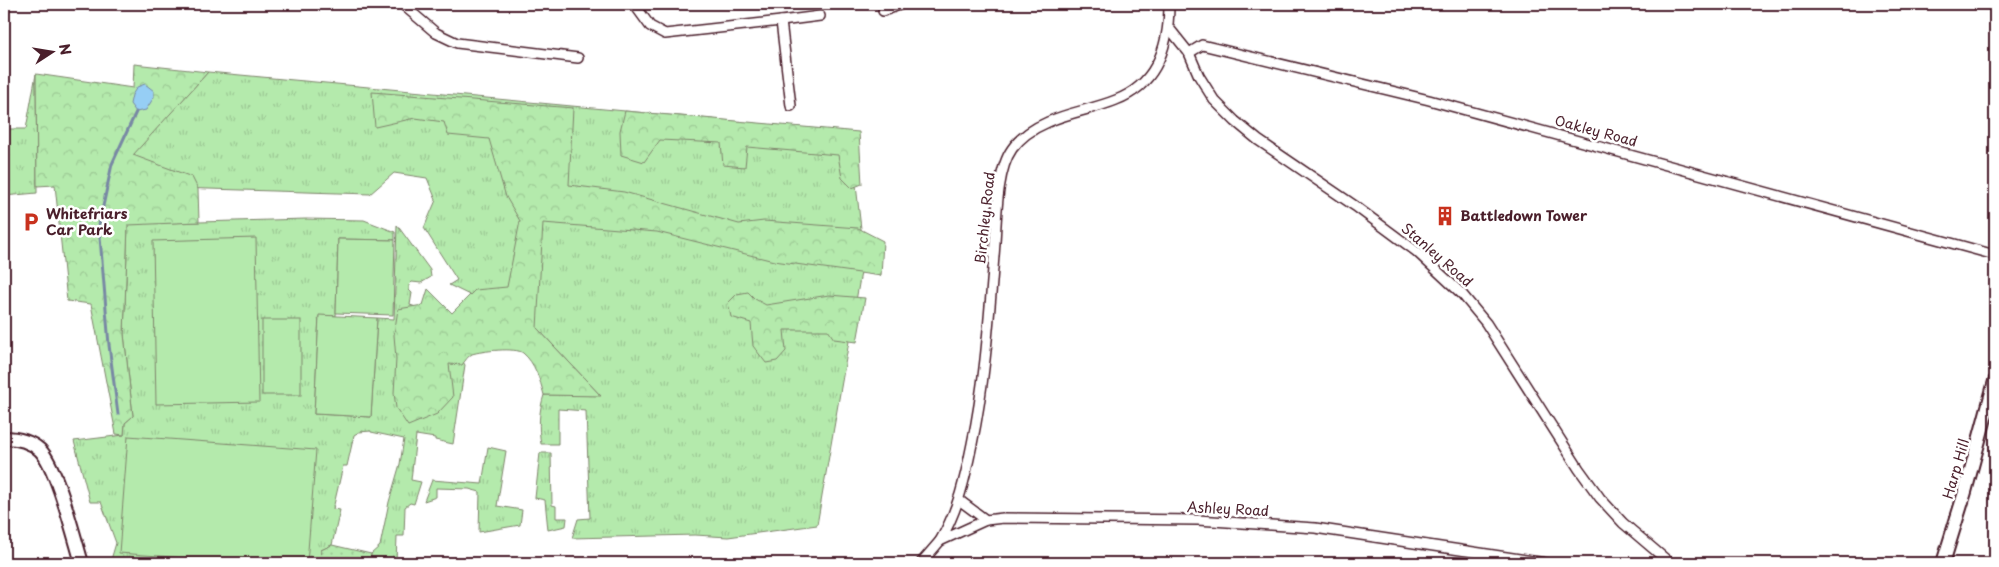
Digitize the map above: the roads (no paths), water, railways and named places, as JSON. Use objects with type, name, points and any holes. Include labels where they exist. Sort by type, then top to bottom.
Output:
[{"type":"street","points":[[402,4],[436,33],[457,43],[578,58]]},
{"type":"street","points":[[634,4],[650,26],[665,34],[820,16]]},
{"type":"street","points":[[883,11],[902,4]]},
{"type":"street","name":"Birchley Road","points":[[940,541],[953,518],[959,500],[978,418],[989,326],[1001,180],[1008,156],[1017,142],[1037,127],[1069,114],[1117,100],[1133,91],[1147,78],[1159,60],[1169,28],[1169,4]]},
{"type":"street","points":[[781,21],[791,106]]},
{"type":"street","name":"Stanley Road","points":[[1169,28],[1189,53],[1206,88],[1224,111],[1235,121],[1258,140],[1396,236],[1439,271],[1456,288],[1486,323],[1579,469],[1600,498],[1623,523],[1666,562]]},
{"type":"street","name":"Oakley Road","points":[[1189,53],[1202,45],[1429,100],[1995,255]]},
{"type":"street","name":"Harp Hill","points":[[1943,563],[1966,492],[1995,381]]},
{"type":"street","points":[[4,438],[16,438],[30,443],[48,460],[82,563]]},
{"type":"street","points":[[959,500],[986,520]]},
{"type":"street","name":"Ashley Road","points":[[921,563],[940,541],[986,520],[1003,518],[1068,518],[1198,520],[1315,528],[1546,563]]},
{"type":"water","points":[[145,84],[154,91],[154,97],[146,110],[136,112],[130,104],[132,95],[137,87]]},
{"type":"waterway","points":[[118,414],[109,345],[99,225],[112,164],[136,112]]},
{"type":"place","name":"Battledown Tower","points":[[1445,216]]},
{"type":"place","name":"Whitefriars Car Park","points":[[31,222]]}]
